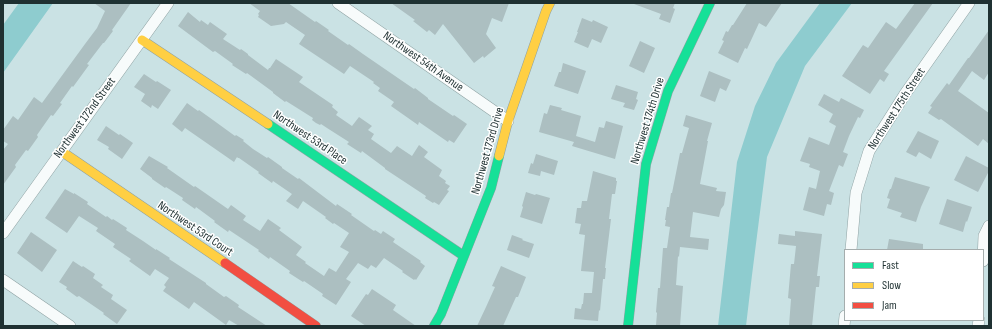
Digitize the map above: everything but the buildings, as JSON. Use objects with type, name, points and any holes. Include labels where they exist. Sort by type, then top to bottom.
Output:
[{"type":"street","name":"Northwest 172nd Street","points":[[3,233],[168,3]]},
{"type":"street","name":"Northwest 54th Avenue","points":[[338,3],[508,120]]},
{"type":"street","name":"Northwest 173rd Drive","points":[[434,326],[441,314],[491,188],[508,120],[550,3]]},
{"type":"street","name":"Northwest 174th Drive","points":[[628,326],[646,164],[668,91],[710,3]]},
{"type":"street","name":"Northwest 175th Street","points":[[851,249],[856,192],[869,151],[905,94],[970,3]]},
{"type":"street","name":"Northwest 53rd Place","points":[[142,40],[464,256]]},
{"type":"street","name":"Northwest 53rd Court","points":[[61,151],[316,326]]},
{"type":"street","points":[[983,249],[984,236],[989,226]]},
{"type":"street","points":[[3,280],[70,326]]},
{"type":"water","points":[[19,3],[53,3],[3,73],[3,25]]},
{"type":"water","points":[[820,3],[852,3],[805,66],[767,157],[746,326],[718,326],[737,162],[755,106],[776,63]]},
{"type":"traffic: fast","points":[[628,326],[646,164],[668,91],[710,3]]},
{"type":"traffic: fast","points":[[268,124],[464,256]]},
{"type":"traffic: fast","points":[[434,326],[441,314],[491,188],[499,156]]},
{"type":"traffic: slow","points":[[499,156],[508,121],[550,3]]},
{"type":"traffic: slow","points":[[142,40],[268,124]]},
{"type":"traffic: slow","points":[[61,151],[225,263]]},
{"type":"traffic: jam","points":[[225,263],[316,326]]}]
